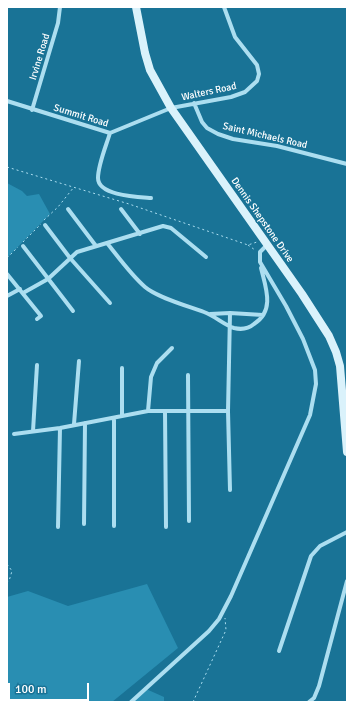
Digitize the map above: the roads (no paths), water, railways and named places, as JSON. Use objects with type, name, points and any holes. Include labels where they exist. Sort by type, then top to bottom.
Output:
[{"type":"street","name":"Irvine Road","points":[[32,110],[58,23],[60,7]]},
{"type":"street","name":"Dennis Shepstone Drive","points":[[136,7],[145,54],[150,70],[171,108],[322,323],[336,352],[340,366],[342,383],[347,452]]},
{"type":"street","name":"Walters Road","points":[[171,108],[231,97],[245,92],[254,86],[259,77],[257,65],[238,43],[232,31],[224,7]]},
{"type":"street","name":"Summit Road","points":[[7,101],[110,134],[171,108]]},
{"type":"street","name":"Saint Michaels Road","points":[[194,104],[202,122],[207,128],[218,134],[233,139],[276,146],[347,164]]},
{"type":"street","points":[[110,134],[99,171],[98,178],[100,185],[108,191],[152,198]]},
{"type":"street","points":[[68,209],[96,246]]},
{"type":"street","points":[[121,209],[140,234]]},
{"type":"street","points":[[45,225],[70,258],[110,303]]},
{"type":"street","points":[[7,296],[48,279],[77,252],[163,226],[167,226],[206,257]]},
{"type":"street","points":[[107,243],[146,288],[156,294],[210,314],[230,326],[243,329],[256,323],[266,311],[268,300],[259,255],[265,241]]},
{"type":"street","points":[[23,246],[73,311]]},
{"type":"street","points":[[131,702],[209,631],[224,611],[310,415],[316,384],[315,370],[286,306],[260,262]]},
{"type":"street","points":[[7,274],[41,316],[37,319]]},
{"type":"street","points":[[210,314],[230,313],[263,315]]},
{"type":"street","points":[[230,313],[228,411],[230,490]]},
{"type":"street","points":[[148,411],[151,377],[157,363],[172,348]]},
{"type":"street","points":[[74,424],[79,361]]},
{"type":"street","points":[[33,431],[37,365]]},
{"type":"street","points":[[122,368],[122,415]]},
{"type":"street","points":[[188,375],[189,520]]},
{"type":"street","points":[[14,434],[60,428],[74,424],[148,411],[228,411]]},
{"type":"street","points":[[165,411],[166,527]]},
{"type":"street","points":[[114,418],[114,526]]},
{"type":"street","points":[[84,524],[85,423]]},
{"type":"street","points":[[58,527],[60,428]]},
{"type":"street","points":[[279,651],[310,556],[320,546],[347,532]]},
{"type":"street","points":[[310,702],[314,698],[319,686],[347,581]]}]
